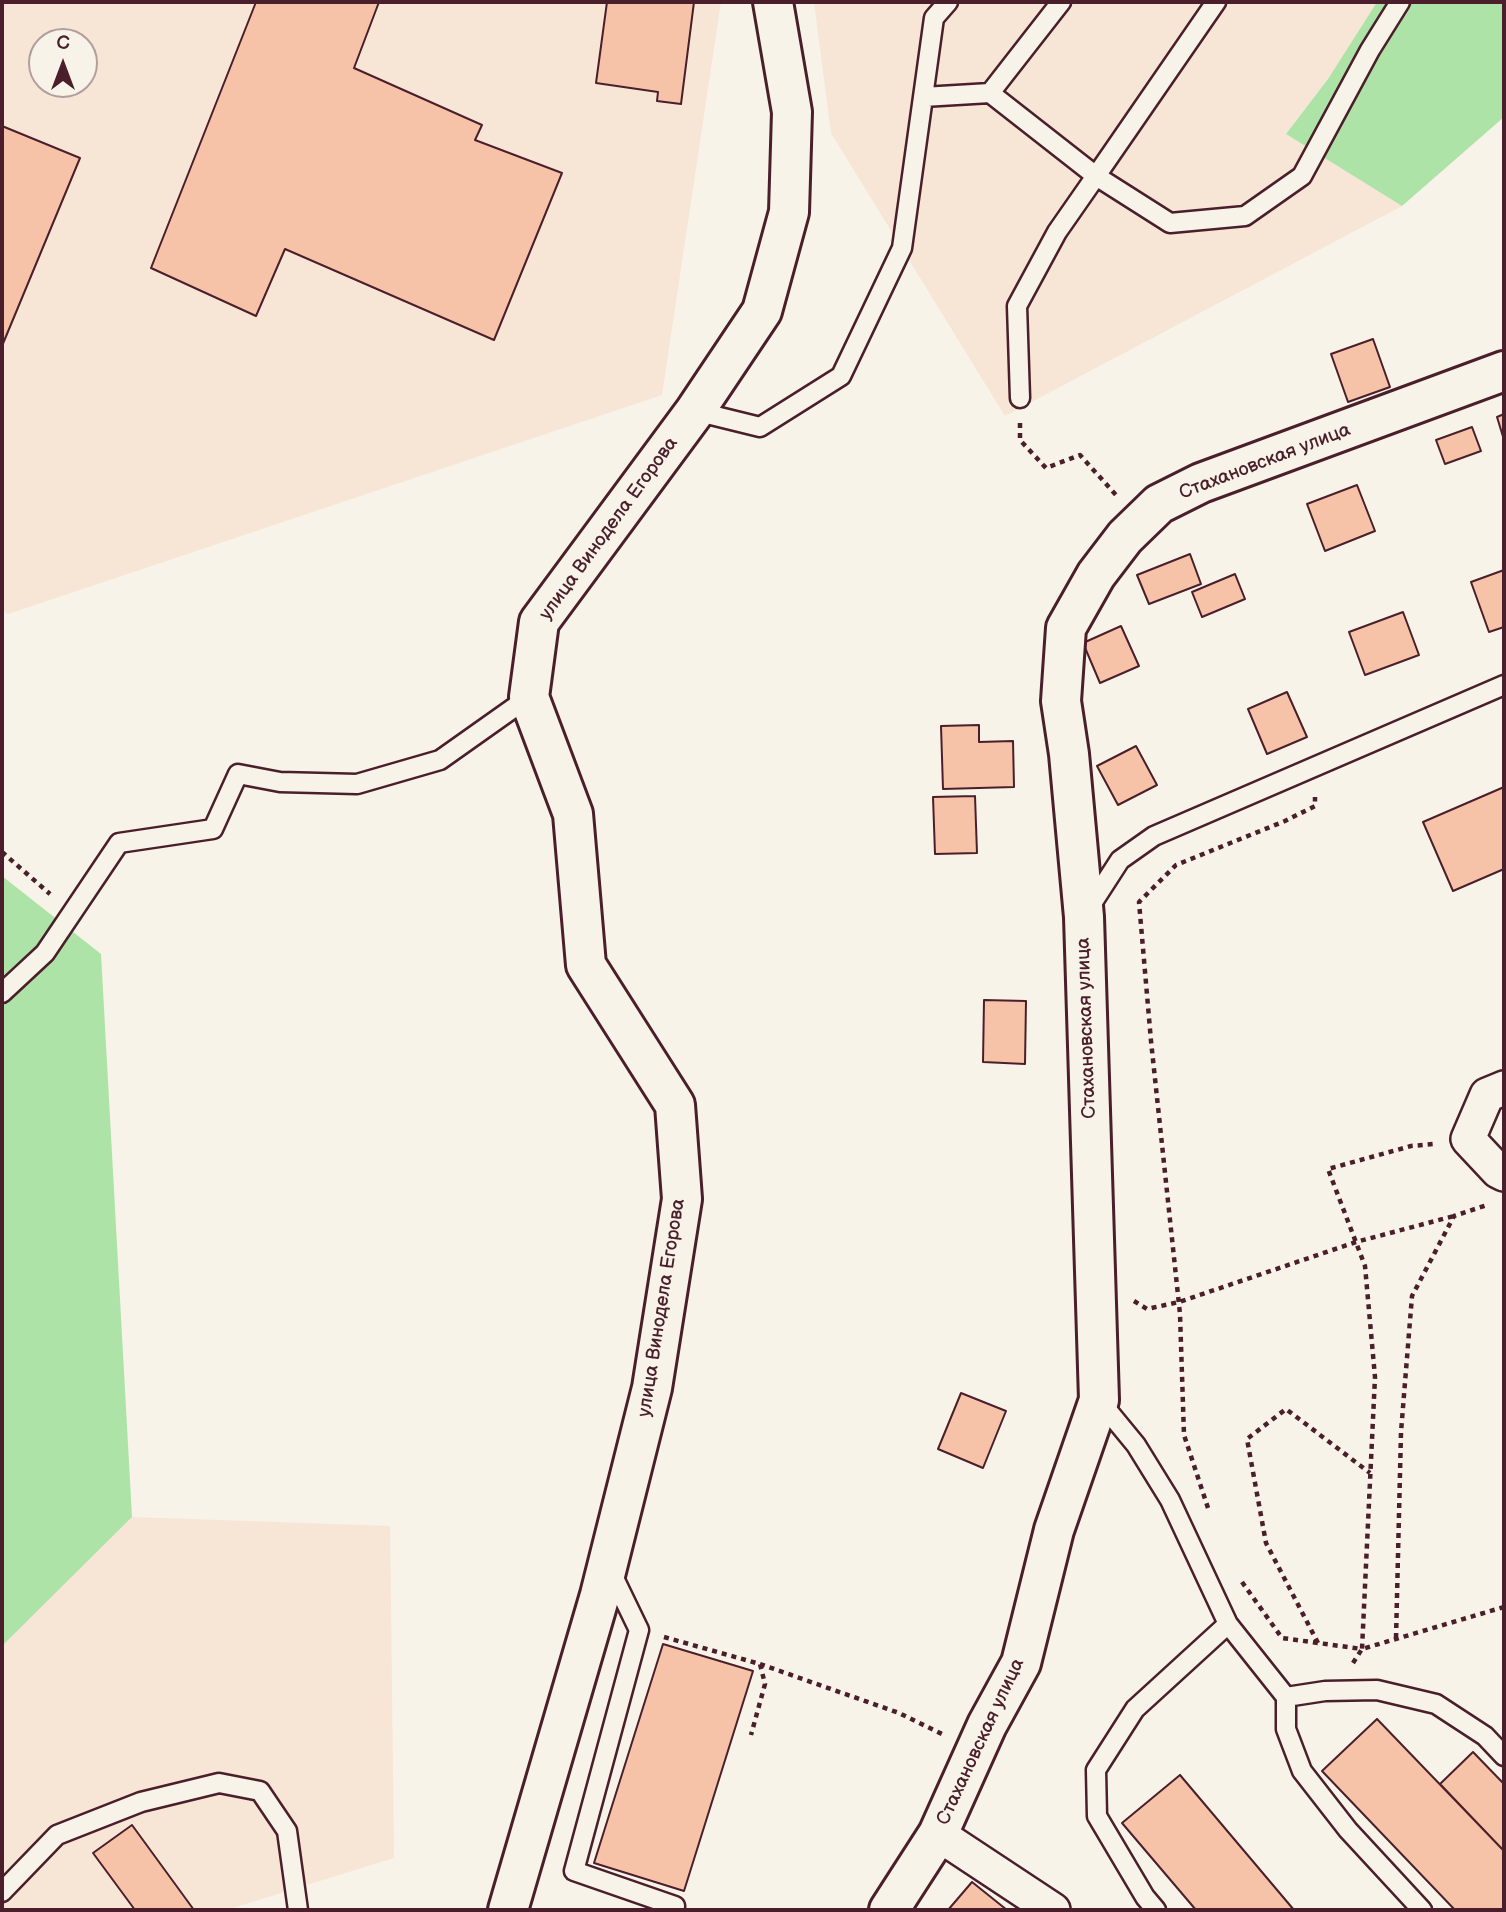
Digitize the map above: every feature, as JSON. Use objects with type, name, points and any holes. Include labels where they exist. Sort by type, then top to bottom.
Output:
[{"type":"main road","name":"улица Винодела Егорова","points":[[508,1910],[608,1566],[652,1388],[682,1199],[675,1105],[586,965],[573,814],[529,697],[539,622],[695,411],[762,311],[789,212],[792,112],[773,2]]},
{"type":"main road","name":"Стахановская улица","points":[[889,1910],[938,1833],[987,1725],[1021,1662],[1054,1530],[1099,1400],[1084,917],[1069,754],[1061,701],[1066,628],[1096,575],[1125,537],[1159,504],[1201,484],[1504,371]]},
{"type":"street","points":[[1498,1189],[1499,1171],[1468,1139],[1487,1095],[1504,1088]]},
{"type":"street","points":[[938,1833],[1053,1910]]},
{"type":"lane","points":[[695,411],[760,427],[841,376],[902,248],[934,18],[948,2]]},
{"type":"lane","points":[[990,93],[1061,2]]},
{"type":"lane","points":[[1020,398],[1017,306],[1057,232],[1216,2]]},
{"type":"lane","points":[[923,97],[990,93],[1096,176],[1170,223],[1245,216],[1302,176],[1370,50],[1400,2]]},
{"type":"lane","points":[[1084,917],[1120,860],[1154,836],[1504,685]]},
{"type":"lane","points":[[2,993],[45,953],[119,843],[213,829],[238,774],[280,782],[357,784],[440,760],[529,697]]},
{"type":"lane","points":[[1099,1400],[1136,1445],[1170,1500],[1228,1624],[1286,1697],[1286,1729],[1302,1772],[1348,1830],[1422,1910]]},
{"type":"lane","points":[[608,1566],[639,1630],[574,1871],[675,1906]]},
{"type":"lane","points":[[1156,1910],[1145,1897],[1097,1816],[1096,1770],[1135,1709],[1228,1624]]},
{"type":"lane","points":[[1286,1697],[1336,1691],[1377,1690],[1436,1704],[1485,1736],[1504,1756]]},
{"type":"lane","points":[[2,1892],[57,1835],[141,1802],[219,1783],[260,1791],[287,1831],[298,1910]]},
{"type":"path","points":[[1020,398],[1020,440],[1046,468],[1080,455],[1140,522]]},
{"type":"path","points":[[1212,1521],[1184,1435],[1179,1302],[1150,1041],[1139,902],[1176,865],[1315,806],[1315,766]]},
{"type":"path","points":[[2,852],[72,913]]},
{"type":"path","points":[[1336,1691],[1362,1649],[1375,1377],[1365,1266],[1328,1169],[1411,1146],[1468,1139]]},
{"type":"path","points":[[1095,1276],[1147,1309],[1179,1302],[1356,1242],[1454,1216],[1498,1189]]},
{"type":"path","points":[[1396,1639],[1401,1432],[1412,1296],[1454,1216]]},
{"type":"path","points":[[1318,1643],[1266,1543],[1247,1439],[1286,1409],[1370,1474]]},
{"type":"path","points":[[1239,1578],[1282,1639],[1362,1649],[1504,1607]]},
{"type":"path","points":[[639,1630],[760,1664],[899,1713],[945,1735],[966,1773]]},
{"type":"path","points":[[751,1735],[765,1684],[760,1664]]},
{"type":"shaded area","points":[[2,2],[721,2],[662,395],[8,614],[2,610]]},
{"type":"shaded area","points":[[814,2],[1377,2],[1328,79],[1286,134],[1402,206],[1005,416],[831,133]]},
{"type":"shaded area","points":[[132,1517],[390,1526],[394,1858],[226,1910],[2,1910],[2,1646]]},
{"type":"green space","points":[[1377,2],[1504,2],[1504,117],[1402,206],[1286,134],[1328,79]]},
{"type":"green space","points":[[2,876],[101,954],[132,1517],[2,1646]]},
{"type":"building","points":[[256,2],[379,2],[354,68],[482,125],[475,140],[562,173],[494,340],[285,249],[256,316],[151,268]]},
{"type":"building","points":[[607,2],[694,2],[681,104],[657,101],[658,92],[596,83]]},
{"type":"building","points":[[2,126],[80,158],[2,346]]},
{"type":"building","points":[[1373,339],[1390,387],[1348,402],[1331,354]]},
{"type":"building","points":[[1504,414],[1504,440],[1497,417]]},
{"type":"building","points":[[1472,427],[1481,451],[1445,464],[1436,440]]},
{"type":"building","points":[[1357,485],[1375,531],[1325,551],[1307,504]]},
{"type":"building","points":[[1190,554],[1201,584],[1149,604],[1137,575]]},
{"type":"building","points":[[1504,570],[1504,627],[1489,632],[1471,582]]},
{"type":"building","points":[[1235,574],[1245,599],[1202,617],[1192,592]]},
{"type":"building","points":[[1403,612],[1419,655],[1365,675],[1349,632]]},
{"type":"building","points":[[1121,626],[1139,666],[1100,683],[1083,643]]},
{"type":"building","points":[[1287,692],[1307,737],[1267,754],[1248,709]]},
{"type":"building","points":[[979,725],[979,742],[1013,741],[1014,787],[943,789],[941,726]]},
{"type":"building","points":[[1136,746],[1157,785],[1118,805],[1097,766]]},
{"type":"building","points":[[1504,787],[1504,869],[1453,891],[1423,822]]},
{"type":"building","points":[[975,796],[977,853],[935,854],[933,797]]},
{"type":"building","points":[[984,1000],[1026,1001],[1025,1064],[983,1062]]},
{"type":"building","points":[[961,1393],[1006,1411],[983,1468],[938,1449]]},
{"type":"building","points":[[663,1644],[753,1671],[684,1891],[594,1863]]},
{"type":"building","points":[[1377,1719],[1504,1851],[1504,1910],[1455,1910],[1322,1771]]},
{"type":"building","points":[[1473,1752],[1504,1784],[1504,1851],[1440,1784]]},
{"type":"building","points":[[1180,1775],[1294,1910],[1196,1910],[1122,1823]]},
{"type":"building","points":[[132,1825],[194,1910],[135,1910],[93,1853]]},
{"type":"building","points":[[972,1882],[1007,1910],[948,1910]]}]
